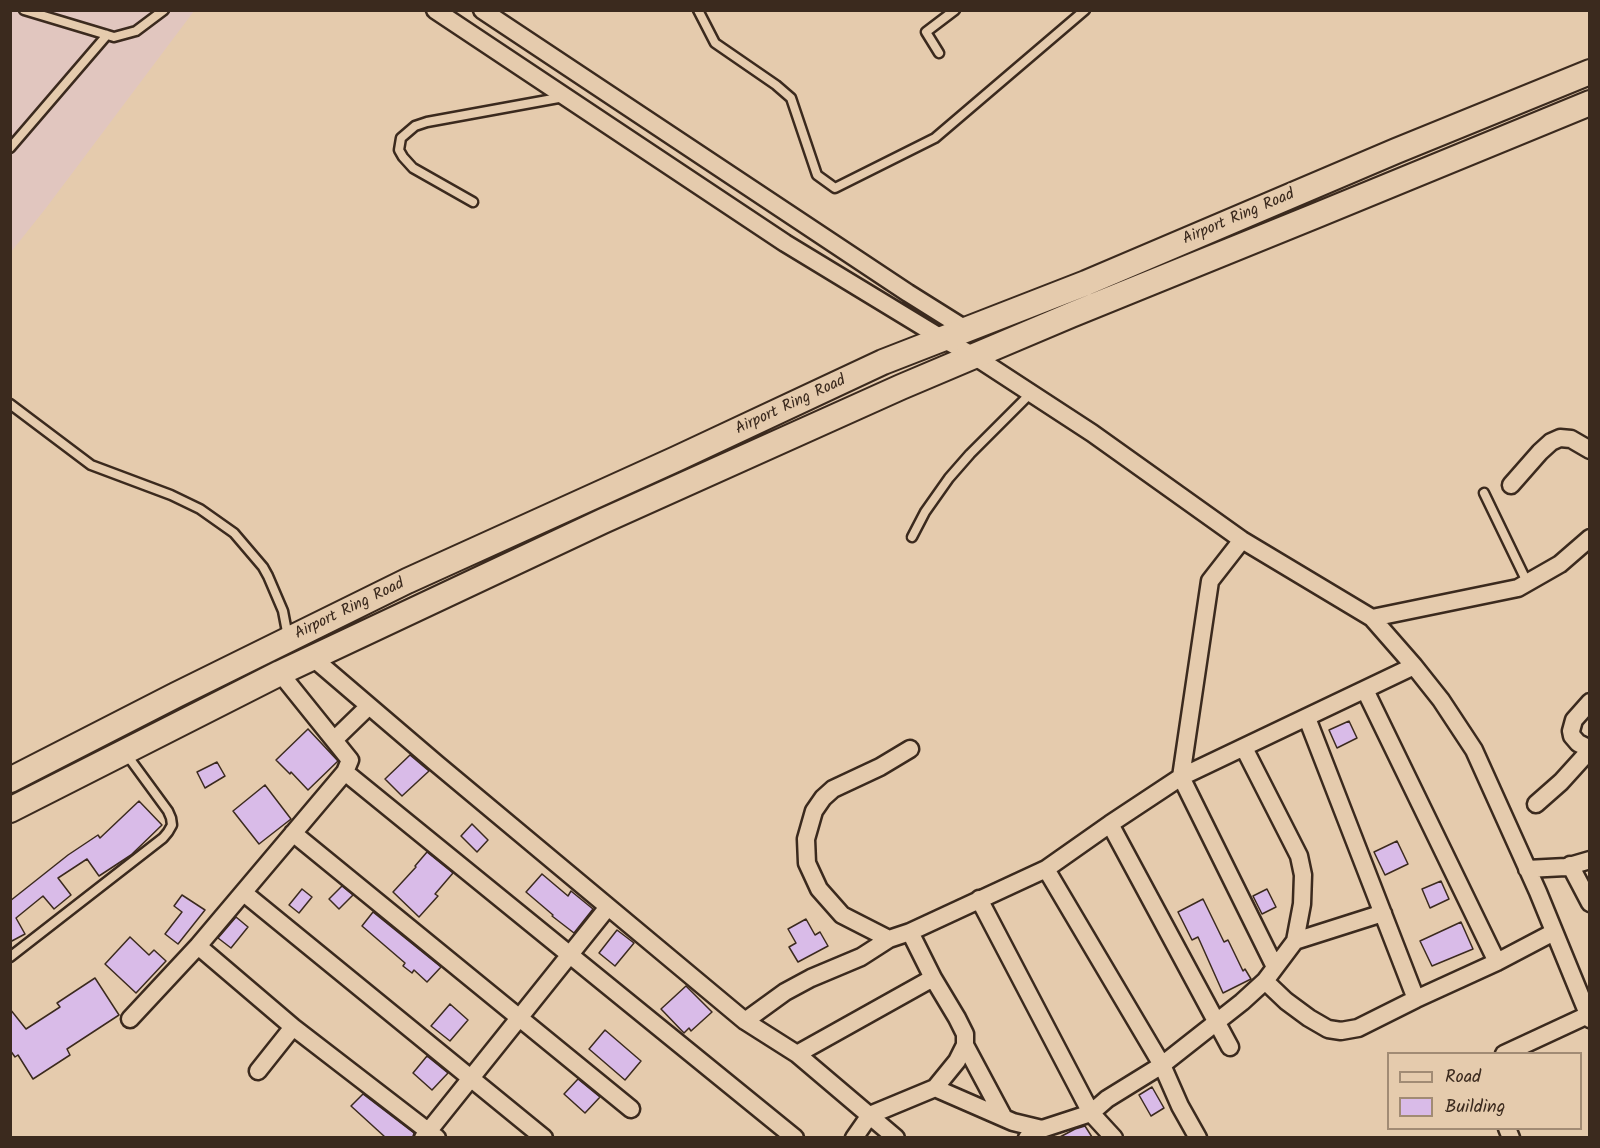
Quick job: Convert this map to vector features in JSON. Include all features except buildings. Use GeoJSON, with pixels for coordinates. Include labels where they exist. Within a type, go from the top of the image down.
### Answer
{"type":"FeatureCollection","features":[{"type":"Feature","properties":{"kind":"main road","name":"Airport Ring Road"},"geometry":{"type":"LineString","coordinates":[[10,780],[407,581],[884,362],[1086,283],[1396,151],[1590,72]]}},
{"type":"Feature","properties":{"kind":"main road","name":"Airport Ring Road"},"geometry":{"type":"LineString","coordinates":[[10,810],[280,674],[603,521],[901,387],[1590,103]]}},
{"type":"Feature","properties":{"kind":"street"},"geometry":{"type":"LineString","coordinates":[[435,10],[785,243],[974,356],[1092,433],[1242,540],[1372,618],[1441,700],[1474,750],[1589,1017],[1506,1052]]}},
{"type":"Feature","properties":{"kind":"street"},"geometry":{"type":"LineString","coordinates":[[482,10],[967,330]]}},
{"type":"Feature","properties":{"kind":"street"},"geometry":{"type":"LineString","coordinates":[[1511,484],[1540,452],[1551,442],[1560,438],[1571,439],[1590,450]]}},
{"type":"Feature","properties":{"kind":"street"},"geometry":{"type":"LineString","coordinates":[[1372,618],[1518,588],[1560,564],[1590,538]]}},
{"type":"Feature","properties":{"kind":"street"},"geometry":{"type":"LineString","coordinates":[[1242,540],[1210,581],[1182,777],[1270,974],[1286,1001],[1328,1029],[1341,1031],[1358,1028],[1497,962],[1554,932]]}},
{"type":"Feature","properties":{"kind":"street"},"geometry":{"type":"LineString","coordinates":[[314,658],[437,764],[746,1021],[797,1054],[896,1137]]}},
{"type":"Feature","properties":{"kind":"street"},"geometry":{"type":"LineString","coordinates":[[746,1021],[785,992],[811,978],[861,957],[889,939],[910,932],[1046,869],[1182,777],[1414,666]]}},
{"type":"Feature","properties":{"kind":"street"},"geometry":{"type":"LineString","coordinates":[[130,1019],[198,946],[345,772],[350,760],[280,674]]}},
{"type":"Feature","properties":{"kind":"street"},"geometry":{"type":"LineString","coordinates":[[1365,690],[1497,962]]}},
{"type":"Feature","properties":{"kind":"street"},"geometry":{"type":"LineString","coordinates":[[1536,804],[1561,782],[1590,749],[1578,743],[1571,731],[1574,720],[1590,702]]}},
{"type":"Feature","properties":{"kind":"street"},"geometry":{"type":"LineString","coordinates":[[334,740],[369,706]]}},
{"type":"Feature","properties":{"kind":"street"},"geometry":{"type":"LineString","coordinates":[[1307,718],[1416,999]]}},
{"type":"Feature","properties":{"kind":"street"},"geometry":{"type":"LineString","coordinates":[[935,1089],[1034,1133],[1091,1113],[1107,1099],[1162,1065],[1216,1023],[1270,974],[1295,941],[1302,904],[1303,875],[1299,856],[1244,748]]}},
{"type":"Feature","properties":{"kind":"street"},"geometry":{"type":"LineString","coordinates":[[889,939],[842,915],[819,889],[807,863],[806,839],[814,811],[833,789],[880,767],[910,749]]}},
{"type":"Feature","properties":{"kind":"street"},"geometry":{"type":"LineString","coordinates":[[345,772],[795,1137]]}},
{"type":"Feature","properties":{"kind":"street"},"geometry":{"type":"LineString","coordinates":[[1110,824],[1230,1047]]}},
{"type":"Feature","properties":{"kind":"street"},"geometry":{"type":"LineString","coordinates":[[293,833],[631,1109]]}},
{"type":"Feature","properties":{"kind":"street"},"geometry":{"type":"LineString","coordinates":[[1527,869],[1570,866],[1590,860]]}},
{"type":"Feature","properties":{"kind":"street"},"geometry":{"type":"LineString","coordinates":[[1570,866],[1590,903]]}},
{"type":"Feature","properties":{"kind":"street"},"geometry":{"type":"LineString","coordinates":[[1046,869],[1162,1065],[1180,1106],[1198,1137]]}},
{"type":"Feature","properties":{"kind":"street"},"geometry":{"type":"LineString","coordinates":[[244,893],[544,1137]]}},
{"type":"Feature","properties":{"kind":"street"},"geometry":{"type":"LineString","coordinates":[[979,899],[1091,1113],[1114,1137]]}},
{"type":"Feature","properties":{"kind":"street"},"geometry":{"type":"LineString","coordinates":[[198,946],[293,1027],[430,1135],[470,1078],[608,907]]}},
{"type":"Feature","properties":{"kind":"street"},"geometry":{"type":"LineString","coordinates":[[1295,941],[1383,913]]}},
{"type":"Feature","properties":{"kind":"street"},"geometry":{"type":"LineString","coordinates":[[854,1137],[870,1114],[935,1089],[957,1061],[965,1045],[965,1034],[910,932]]}},
{"type":"Feature","properties":{"kind":"street"},"geometry":{"type":"LineString","coordinates":[[797,1054],[933,978]]}},
{"type":"Feature","properties":{"kind":"street"},"geometry":{"type":"LineString","coordinates":[[258,1071],[293,1027]]}},
{"type":"Feature","properties":{"kind":"street"},"geometry":{"type":"LineString","coordinates":[[965,1045],[1004,1118]]}},
{"type":"Feature","properties":{"kind":"lane"},"geometry":{"type":"LineString","coordinates":[[24,10],[114,37],[136,31],[164,10]]}},
{"type":"Feature","properties":{"kind":"lane"},"geometry":{"type":"LineString","coordinates":[[698,10],[715,43],[791,98],[817,175],[835,188],[935,138],[1086,10]]}},
{"type":"Feature","properties":{"kind":"lane"},"geometry":{"type":"LineString","coordinates":[[939,53],[926,32],[955,10]]}},
{"type":"Feature","properties":{"kind":"lane"},"geometry":{"type":"LineString","coordinates":[[10,148],[107,35]]}},
{"type":"Feature","properties":{"kind":"lane"},"geometry":{"type":"LineString","coordinates":[[473,202],[413,168],[399,150],[401,138],[416,126],[427,122],[565,97]]}},
{"type":"Feature","properties":{"kind":"lane"},"geometry":{"type":"LineString","coordinates":[[912,537],[925,512],[949,478],[1031,393]]}},
{"type":"Feature","properties":{"kind":"lane"},"geometry":{"type":"LineString","coordinates":[[10,404],[92,465],[171,495],[200,509],[234,532],[268,576],[283,611],[289,640]]}},
{"type":"Feature","properties":{"kind":"lane"},"geometry":{"type":"LineString","coordinates":[[1484,493],[1527,582]]}},
{"type":"Feature","properties":{"kind":"lane"},"geometry":{"type":"LineString","coordinates":[[10,957],[163,838],[172,825],[168,811],[125,752]]}},
{"type":"Feature","properties":{"kind":"shaded area"},"geometry":{"type":"Polygon","coordinates":[[[11,11],[194,11],[11,252],[11,11]]]}}]}
